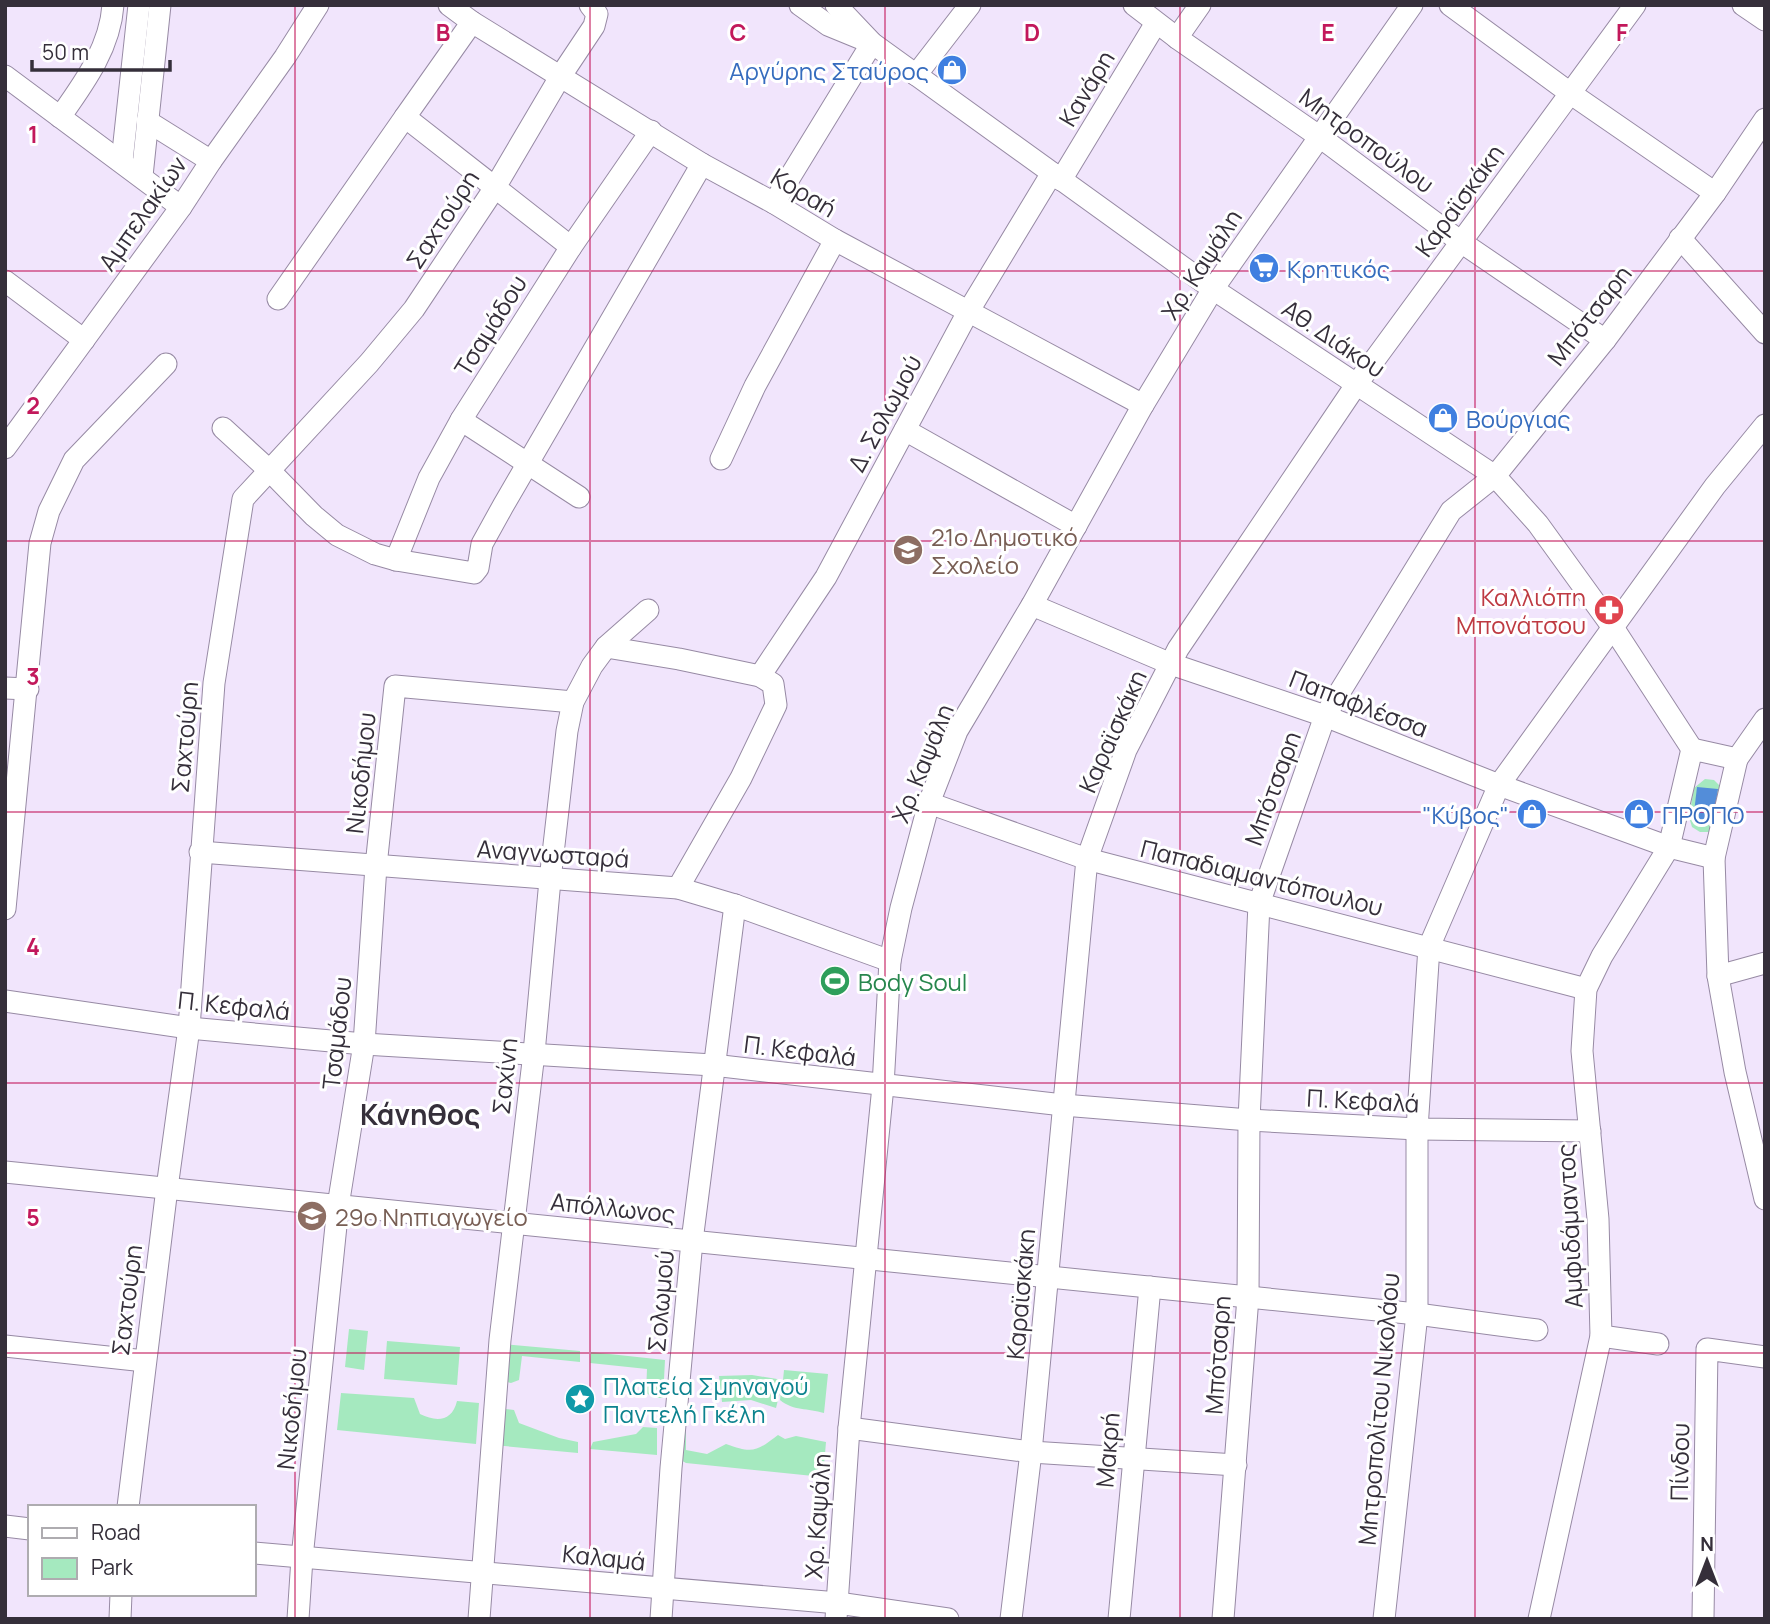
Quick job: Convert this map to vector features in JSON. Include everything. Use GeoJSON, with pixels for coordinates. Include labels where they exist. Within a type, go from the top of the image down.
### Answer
{"type":"FeatureCollection","features":[{"type":"Feature","properties":{"kind":"street"},"geometry":{"type":"LineString","coordinates":[[60,117],[99,58],[112,19],[113,5]]}},
{"type":"Feature","properties":{"kind":"street"},"geometry":{"type":"LineString","coordinates":[[122,161],[139,5]]}},
{"type":"Feature","properties":{"kind":"street"},"geometry":{"type":"LineString","coordinates":[[142,176],[160,5]]}},
{"type":"Feature","properties":{"kind":"street","name":"Αμπελακίων"},"geometry":{"type":"LineString","coordinates":[[5,448],[181,207],[318,5]]}},
{"type":"Feature","properties":{"kind":"street","name":"Κοραή"},"geometry":{"type":"LineString","coordinates":[[449,5],[472,22],[702,164],[835,240],[1143,405]]}},
{"type":"Feature","properties":{"kind":"street","name":"Αθ. Διάκου"},"geometry":{"type":"LineString","coordinates":[[800,5],[828,24],[872,43]]}},
{"type":"Feature","properties":{"kind":"street","name":"Αθ. Διάκου"},"geometry":{"type":"LineString","coordinates":[[836,5],[872,43],[1213,289],[1495,476],[1538,524],[1614,629],[1692,749]]}},
{"type":"Feature","properties":{"kind":"street"},"geometry":{"type":"LineString","coordinates":[[916,75],[970,5]]}},
{"type":"Feature","properties":{"kind":"street","name":"Μητροπούλου"},"geometry":{"type":"LineString","coordinates":[[1134,5],[1177,38],[1320,136],[1461,242],[1605,340]]}},
{"type":"Feature","properties":{"kind":"street"},"geometry":{"type":"LineString","coordinates":[[1177,38],[1200,5]]}},
{"type":"Feature","properties":{"kind":"street","name":"Χρ. Καψάλη"},"geometry":{"type":"LineString","coordinates":[[837,1611],[849,1428],[883,1086],[890,961],[929,803],[957,731],[1032,605],[1143,405],[1213,289],[1412,5]]}},
{"type":"Feature","properties":{"kind":"street"},"geometry":{"type":"LineString","coordinates":[[1450,5],[1570,93],[1715,193]]}},
{"type":"Feature","properties":{"kind":"street","name":"Καραϊσκάκη"},"geometry":{"type":"LineString","coordinates":[[1011,1619],[1031,1452],[1087,859],[1126,750],[1178,649],[1356,385],[1634,5]]}},
{"type":"Feature","properties":{"kind":"street"},"geometry":{"type":"LineString","coordinates":[[1744,5],[1765,20]]}},
{"type":"Feature","properties":{"kind":"street","name":"Σαχτούρη"},"geometry":{"type":"LineString","coordinates":[[128,1505],[189,1028],[214,683],[243,499],[369,363],[414,309],[494,189],[560,77],[594,26],[599,8]]}},
{"type":"Feature","properties":{"kind":"street"},"geometry":{"type":"LineString","coordinates":[[278,299],[472,22]]}},
{"type":"Feature","properties":{"kind":"street","name":"Κανάρη"},"geometry":{"type":"LineString","coordinates":[[1057,176],[1156,23]]}},
{"type":"Feature","properties":{"kind":"street"},"geometry":{"type":"LineString","coordinates":[[774,203],[872,43]]}},
{"type":"Feature","properties":{"kind":"street"},"geometry":{"type":"LineString","coordinates":[[5,76],[181,207]]}},
{"type":"Feature","properties":{"kind":"street"},"geometry":{"type":"LineString","coordinates":[[405,117],[571,247]]}},
{"type":"Feature","properties":{"kind":"street","name":"Μπότσαρη"},"geometry":{"type":"LineString","coordinates":[[1223,1619],[1248,1297],[1249,1120],[1259,904],[1325,716],[1451,511],[1495,476],[1605,340],[1715,193],[1765,119]]}},
{"type":"Feature","properties":{"kind":"street"},"geometry":{"type":"LineString","coordinates":[[147,121],[211,161]]}},
{"type":"Feature","properties":{"kind":"street","name":"Τσαμάδου"},"geometry":{"type":"LineString","coordinates":[[396,560],[429,478],[461,420],[571,247],[651,131]]}},
{"type":"Feature","properties":{"kind":"street"},"geometry":{"type":"LineString","coordinates":[[223,428],[337,535],[375,554],[396,560],[474,573],[478,568],[482,544],[702,164]]}},
{"type":"Feature","properties":{"kind":"street","name":"Δ. Σολωμού"},"geometry":{"type":"LineString","coordinates":[[678,888],[741,778],[776,705],[767,680],[827,578],[968,312],[1057,176]]}},
{"type":"Feature","properties":{"kind":"street"},"geometry":{"type":"LineString","coordinates":[[1680,238],[1765,333]]}},
{"type":"Feature","properties":{"kind":"street"},"geometry":{"type":"LineString","coordinates":[[722,459],[755,386],[835,240]]}},
{"type":"Feature","properties":{"kind":"street"},"geometry":{"type":"LineString","coordinates":[[5,281],[84,340]]}},
{"type":"Feature","properties":{"kind":"street"},"geometry":{"type":"LineString","coordinates":[[5,909],[40,543],[53,502],[74,460],[166,364]]}},
{"type":"Feature","properties":{"kind":"street"},"geometry":{"type":"LineString","coordinates":[[461,420],[579,497]]}},
{"type":"Feature","properties":{"kind":"street","name":"Μητροπολίτου Νικολάου"},"geometry":{"type":"LineString","coordinates":[[1384,1619],[1417,1314],[1417,1129],[1429,947],[1499,785],[1715,486],[1765,425]]}},
{"type":"Feature","properties":{"kind":"street"},"geometry":{"type":"LineString","coordinates":[[905,430],[1076,526]]}},
{"type":"Feature","properties":{"kind":"street","name":"Παπαφλέσσα"},"geometry":{"type":"LineString","coordinates":[[1032,605],[1171,664],[1325,716],[1499,785],[1669,847],[1714,858]]}},
{"type":"Feature","properties":{"kind":"street","name":"Σαχίνη"},"geometry":{"type":"LineString","coordinates":[[479,1619],[500,1338],[534,1054],[567,731],[573,702],[592,666],[606,648],[648,610]]}},
{"type":"Feature","properties":{"kind":"street"},"geometry":{"type":"LineString","coordinates":[[606,648],[679,659],[767,680]]}},
{"type":"Feature","properties":{"kind":"street","name":"Νικοδήμου"},"geometry":{"type":"LineString","coordinates":[[376,866],[395,686],[573,702]]}},
{"type":"Feature","properties":{"kind":"street"},"geometry":{"type":"LineString","coordinates":[[5,688],[28,689]]}},
{"type":"Feature","properties":{"kind":"street"},"geometry":{"type":"LineString","coordinates":[[1765,719],[1737,760],[1714,858],[1718,976],[1734,1072],[1758,1147],[1765,1199]]}},
{"type":"Feature","properties":{"kind":"street"},"geometry":{"type":"LineString","coordinates":[[1692,749],[1737,760]]}},
{"type":"Feature","properties":{"kind":"street","name":"Αμφιδάμαντος"},"geometry":{"type":"LineString","coordinates":[[1539,1619],[1601,1336],[1598,1219],[1582,1051],[1586,989],[1602,956],[1669,847],[1692,749]]}},
{"type":"Feature","properties":{"kind":"street","name":"Παπαδιαμαντόπουλου"},"geometry":{"type":"LineString","coordinates":[[929,803],[1087,859],[1586,989]]}},
{"type":"Feature","properties":{"kind":"street","name":"Αναγνωσταρά"},"geometry":{"type":"LineString","coordinates":[[200,852],[678,888],[734,905],[890,961]]}},
{"type":"Feature","properties":{"kind":"street","name":"Τσαμάδου"},"geometry":{"type":"LineString","coordinates":[[338,1206],[364,1044],[376,866]]}},
{"type":"Feature","properties":{"kind":"street","name":"Σολωμού"},"geometry":{"type":"LineString","coordinates":[[661,1619],[670,1468],[692,1241],[734,905]]}},
{"type":"Feature","properties":{"kind":"street"},"geometry":{"type":"LineString","coordinates":[[1718,976],[1765,963]]}},
{"type":"Feature","properties":{"kind":"street","name":"Π. Κεφαλά"},"geometry":{"type":"LineString","coordinates":[[5,1000],[189,1028],[364,1044],[713,1065],[1063,1105],[1249,1120],[1417,1129],[1590,1132]]}},
{"type":"Feature","properties":{"kind":"street","name":"Απόλλωνος"},"geometry":{"type":"LineString","coordinates":[[5,1172],[1248,1297]]}},
{"type":"Feature","properties":{"kind":"street","name":"Νικοδήμου"},"geometry":{"type":"LineString","coordinates":[[298,1619],[338,1206]]}},
{"type":"Feature","properties":{"kind":"street","name":"Μακρή"},"geometry":{"type":"LineString","coordinates":[[1119,1619],[1150,1287]]}},
{"type":"Feature","properties":{"kind":"street"},"geometry":{"type":"LineString","coordinates":[[1248,1297],[1417,1314],[1537,1330]]}},
{"type":"Feature","properties":{"kind":"street"},"geometry":{"type":"LineString","coordinates":[[1601,1336],[1658,1344]]}},
{"type":"Feature","properties":{"kind":"street"},"geometry":{"type":"LineString","coordinates":[[5,1346],[145,1361]]}},
{"type":"Feature","properties":{"kind":"street","name":"Πίνδου"},"geometry":{"type":"LineString","coordinates":[[1703,1619],[1707,1349],[1765,1357]]}},
{"type":"Feature","properties":{"kind":"street"},"geometry":{"type":"LineString","coordinates":[[849,1428],[1031,1452],[1236,1465]]}},
{"type":"Feature","properties":{"kind":"street"},"geometry":{"type":"LineString","coordinates":[[5,1526],[28,1529]]}},
{"type":"Feature","properties":{"kind":"street","name":"Καλαμά"},"geometry":{"type":"LineString","coordinates":[[256,1553],[663,1589],[837,1611],[948,1619]]}},
{"type":"Feature","properties":{"kind":"street"},"geometry":{"type":"LineString","coordinates":[[120,1619],[121,1596]]}},
{"type":"Feature","properties":{"kind":"green space"},"geometry":{"type":"Polygon","coordinates":[[[1705,779],[1714,780],[1721,787],[1709,832],[1700,832],[1692,827],[1689,817],[1694,788],[1705,779]]]}},
{"type":"Feature","properties":{"kind":"green space"},"geometry":{"type":"Polygon","coordinates":[[[349,1329],[368,1331],[364,1370],[345,1367],[349,1329]]]}},
{"type":"Feature","properties":{"kind":"green space"},"geometry":{"type":"Polygon","coordinates":[[[387,1341],[460,1347],[457,1385],[384,1379],[387,1341]]]}},
{"type":"Feature","properties":{"kind":"green space"},"geometry":{"type":"Polygon","coordinates":[[[502,1344],[580,1351],[580,1362],[522,1356],[519,1380],[511,1383],[504,1381],[502,1344]]]}},
{"type":"Feature","properties":{"kind":"green space"},"geometry":{"type":"Polygon","coordinates":[[[591,1352],[665,1360],[663,1398],[655,1398],[646,1393],[647,1369],[590,1363],[591,1352]]]}},
{"type":"Feature","properties":{"kind":"green space"},"geometry":{"type":"Polygon","coordinates":[[[784,1370],[828,1374],[824,1413],[785,1404],[780,1400],[782,1384],[776,1408],[751,1400],[722,1402],[719,1376],[752,1375],[783,1380],[784,1370]]]}},
{"type":"Feature","properties":{"kind":"green space"},"geometry":{"type":"Polygon","coordinates":[[[341,1393],[414,1398],[420,1414],[437,1419],[451,1413],[457,1401],[479,1403],[476,1444],[337,1430],[341,1393]]]}},
{"type":"Feature","properties":{"kind":"green space"},"geometry":{"type":"Polygon","coordinates":[[[496,1408],[514,1410],[519,1423],[578,1442],[578,1453],[493,1445],[496,1408]]]}},
{"type":"Feature","properties":{"kind":"green space"},"geometry":{"type":"Polygon","coordinates":[[[643,1427],[657,1428],[657,1455],[590,1449],[593,1442],[636,1434],[643,1427]]]}},
{"type":"Feature","properties":{"kind":"green space"},"geometry":{"type":"Polygon","coordinates":[[[676,1427],[686,1427],[686,1450],[707,1454],[726,1444],[754,1449],[778,1435],[785,1439],[796,1436],[826,1442],[823,1477],[686,1463],[675,1457],[676,1427]]]}},
{"type":"Feature","properties":{"kind":"water"},"geometry":{"type":"Polygon","coordinates":[[[1697,787],[1718,789],[1713,823],[1693,821],[1697,787]]]}},
{"type":"Feature","properties":{"kind":"place","name":"Αργύρης Σταύρος"},"geometry":{"type":"Point","coordinates":[952,70]}},
{"type":"Feature","properties":{"kind":"place","name":"Κρητικός"},"geometry":{"type":"Point","coordinates":[1264,268]}},
{"type":"Feature","properties":{"kind":"place","name":"Βούργιας"},"geometry":{"type":"Point","coordinates":[1443,418]}},
{"type":"Feature","properties":{"kind":"place","name":"21ο Δημοτικό Σχολείο"},"geometry":{"type":"Point","coordinates":[908,550]}},
{"type":"Feature","properties":{"kind":"place","name":"Καλλιόπη Μπονάτσου"},"geometry":{"type":"Point","coordinates":[1609,610]}},
{"type":"Feature","properties":{"kind":"place","name":"\"Κύβος\""},"geometry":{"type":"Point","coordinates":[1532,814]}},
{"type":"Feature","properties":{"kind":"place","name":"ΠΡΟΠΟ"},"geometry":{"type":"Point","coordinates":[1639,814]}},
{"type":"Feature","properties":{"kind":"place","name":"Body Soul"},"geometry":{"type":"Point","coordinates":[835,981]}},
{"type":"Feature","properties":{"kind":"place","name":"29ο Νηπιαγωγείο"},"geometry":{"type":"Point","coordinates":[312,1216]}},
{"type":"Feature","properties":{"kind":"place","name":"Πλατεία Σμηναγού Παντελή Γκέλη"},"geometry":{"type":"Point","coordinates":[580,1399]}},
{"type":"Feature","properties":{"kind":"district","name":"Κάνηθος"},"geometry":{"type":"Point","coordinates":[420,1114]}}]}
